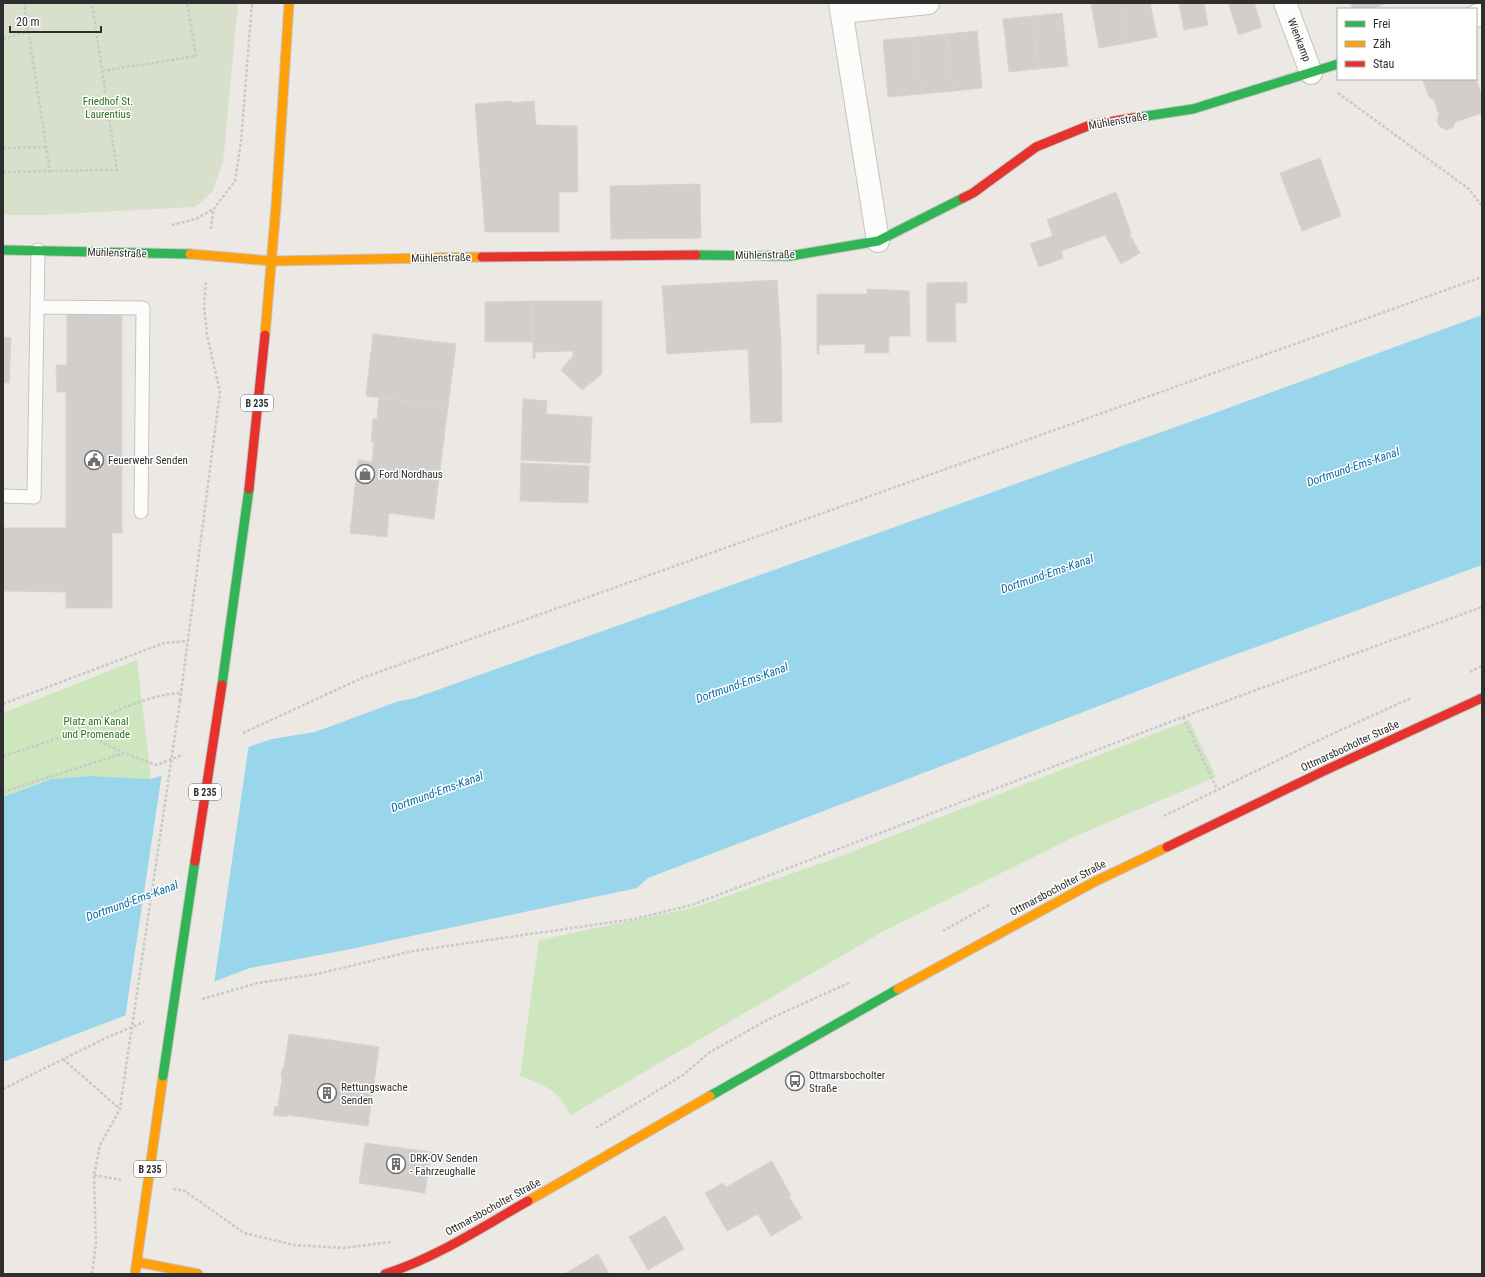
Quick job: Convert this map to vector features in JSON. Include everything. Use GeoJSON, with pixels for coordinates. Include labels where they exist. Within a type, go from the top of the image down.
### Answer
{"type":"FeatureCollection","features":[{"type":"Feature","properties":{"kind":"main road","name":"B 235"},"geometry":{"type":"LineString","coordinates":[[135,1274],[242,545],[272,261],[289,3]]}},
{"type":"Feature","properties":{"kind":"main road","name":"Wienkamp"},"geometry":{"type":"LineString","coordinates":[[1311,73],[1337,64]]}},
{"type":"Feature","properties":{"kind":"main road","name":"Mühlenstraße"},"geometry":{"type":"LineString","coordinates":[[3,250],[209,256],[272,261],[627,255],[790,256],[878,240],[973,193],[1036,147],[1090,125],[1193,108],[1311,73]]}},
{"type":"Feature","properties":{"kind":"main road","name":"Ottmarsbocholter Straße"},"geometry":{"type":"LineString","coordinates":[[385,1274],[409,1270],[909,982],[1081,889],[1328,769],[1482,698]]}},
{"type":"Feature","properties":{"kind":"main road"},"geometry":{"type":"LineString","coordinates":[[137,1262],[198,1274]]}},
{"type":"Feature","properties":{"kind":"street"},"geometry":{"type":"LineString","coordinates":[[878,240],[841,8],[928,3]]}},
{"type":"Feature","properties":{"kind":"street","name":"Wienkamp"},"geometry":{"type":"LineString","coordinates":[[1284,3],[1311,73]]}},
{"type":"Feature","properties":{"kind":"lane"},"geometry":{"type":"LineString","coordinates":[[3,496],[34,497],[38,250]]}},
{"type":"Feature","properties":{"kind":"lane"},"geometry":{"type":"LineString","coordinates":[[38,307],[143,308],[141,512]]}},
{"type":"Feature","properties":{"kind":"path"},"geometry":{"type":"LineString","coordinates":[[24,3],[50,171]]}},
{"type":"Feature","properties":{"kind":"path"},"geometry":{"type":"LineString","coordinates":[[3,172],[117,170],[92,3]]}},
{"type":"Feature","properties":{"kind":"path"},"geometry":{"type":"LineString","coordinates":[[102,71],[196,56],[187,3]]}},
{"type":"Feature","properties":{"kind":"path"},"geometry":{"type":"LineString","coordinates":[[168,225],[196,219],[213,210],[235,180],[241,142],[252,3]]}},
{"type":"Feature","properties":{"kind":"path"},"geometry":{"type":"LineString","coordinates":[[3,39],[28,31]]}},
{"type":"Feature","properties":{"kind":"path"},"geometry":{"type":"LineString","coordinates":[[1311,73],[1469,189],[1482,206]]}},
{"type":"Feature","properties":{"kind":"path"},"geometry":{"type":"LineString","coordinates":[[3,148],[46,147]]}},
{"type":"Feature","properties":{"kind":"path"},"geometry":{"type":"LineString","coordinates":[[92,1274],[96,1243],[94,1175],[100,1145],[120,1109],[182,693],[220,392],[207,335],[204,306],[213,210]]}},
{"type":"Feature","properties":{"kind":"path"},"geometry":{"type":"LineString","coordinates":[[252,729],[362,678],[1482,277]]}},
{"type":"Feature","properties":{"kind":"path"},"geometry":{"type":"LineString","coordinates":[[258,983],[317,974],[413,951],[634,919],[692,905],[1183,717],[1482,607]]}},
{"type":"Feature","properties":{"kind":"path"},"geometry":{"type":"LineString","coordinates":[[3,704],[164,643],[188,641]]}},
{"type":"Feature","properties":{"kind":"path"},"geometry":{"type":"LineString","coordinates":[[1468,673],[1482,666]]}},
{"type":"Feature","properties":{"kind":"path"},"geometry":{"type":"LineString","coordinates":[[3,756],[77,730],[95,719],[167,693],[182,693]]}},
{"type":"Feature","properties":{"kind":"path"},"geometry":{"type":"LineString","coordinates":[[1160,818],[1217,789],[1418,695]]}},
{"type":"Feature","properties":{"kind":"path"},"geometry":{"type":"LineString","coordinates":[[1183,717],[1217,789]]}},
{"type":"Feature","properties":{"kind":"path"},"geometry":{"type":"LineString","coordinates":[[77,730],[124,753],[156,765]]}},
{"type":"Feature","properties":{"kind":"path"},"geometry":{"type":"LineString","coordinates":[[3,792],[124,753]]}},
{"type":"Feature","properties":{"kind":"path"},"geometry":{"type":"LineString","coordinates":[[942,931],[995,902]]}},
{"type":"Feature","properties":{"kind":"path"},"geometry":{"type":"LineString","coordinates":[[592,1131],[683,1075],[710,1052],[768,1019],[856,979]]}},
{"type":"Feature","properties":{"kind":"path"},"geometry":{"type":"LineString","coordinates":[[3,1089],[63,1059],[120,1109]]}},
{"type":"Feature","properties":{"kind":"path"},"geometry":{"type":"LineString","coordinates":[[147,1184],[185,1191],[244,1233],[294,1245],[343,1248],[396,1241]]}},
{"type":"Feature","properties":{"kind":"green space","name":"Friedhof St. Laurentius"},"geometry":{"type":"Polygon","coordinates":[[[3,3],[238,3],[223,162],[212,192],[195,207],[42,215],[3,215],[3,3]]]}},
{"type":"Feature","properties":{"kind":"green space","name":"Platz am Kanal und Promenade"},"geometry":{"type":"Polygon","coordinates":[[[137,660],[151,779],[89,776],[52,779],[3,797],[3,713],[137,660]]]}},
{"type":"Feature","properties":{"kind":"green space"},"geometry":{"type":"Polygon","coordinates":[[[1189,720],[1216,777],[1078,835],[884,931],[571,1115],[556,1094],[537,1082],[520,1076],[539,940],[692,908],[828,861],[1189,720]]]}},
{"type":"Feature","properties":{"kind":"water","name":"Dortmund-Ems-Kanal"},"geometry":{"type":"Polygon","coordinates":[[[1482,315],[1482,565],[1209,664],[648,878],[637,888],[346,950],[250,968],[3,1062],[3,797],[52,779],[89,776],[151,779],[272,739],[315,732],[396,702],[415,698],[1212,414],[1482,315]]]}},
{"type":"Feature","properties":{"kind":"pier"},"geometry":{"type":"Polygon","coordinates":[[[249,744],[214,984],[125,1018],[162,773],[249,744]]]}},
{"type":"Feature","properties":{"kind":"building"},"geometry":{"type":"Polygon","coordinates":[[[1091,3],[1120,3],[1128,43],[1099,48],[1091,3]]]}},
{"type":"Feature","properties":{"kind":"building"},"geometry":{"type":"Polygon","coordinates":[[[1120,3],[1150,3],[1157,37],[1128,43],[1120,3]]]}},
{"type":"Feature","properties":{"kind":"building"},"geometry":{"type":"Polygon","coordinates":[[[1179,3],[1204,3],[1208,25],[1184,30],[1179,3]]]}},
{"type":"Feature","properties":{"kind":"building"},"geometry":{"type":"Polygon","coordinates":[[[1228,3],[1254,3],[1262,27],[1239,35],[1228,3]]]}},
{"type":"Feature","properties":{"kind":"building"},"geometry":{"type":"Polygon","coordinates":[[[1350,3],[1388,3],[1374,8],[1352,8],[1350,3]]]}},
{"type":"Feature","properties":{"kind":"building"},"geometry":{"type":"Polygon","coordinates":[[[1062,13],[1068,66],[1038,69],[1033,16],[1062,13]]]}},
{"type":"Feature","properties":{"kind":"building"},"geometry":{"type":"Polygon","coordinates":[[[1033,16],[1038,69],[1009,72],[1003,19],[1033,16]]]}},
{"type":"Feature","properties":{"kind":"building"},"geometry":{"type":"Polygon","coordinates":[[[977,31],[982,88],[953,91],[947,34],[977,31]]]}},
{"type":"Feature","properties":{"kind":"building"},"geometry":{"type":"Polygon","coordinates":[[[947,34],[953,91],[921,94],[916,37],[947,34]]]}},
{"type":"Feature","properties":{"kind":"building"},"geometry":{"type":"Polygon","coordinates":[[[916,37],[921,94],[888,97],[883,40],[916,37]]]}},
{"type":"Feature","properties":{"kind":"building"},"geometry":{"type":"Polygon","coordinates":[[[1476,80],[1482,96],[1482,113],[1455,122],[1453,127],[1446,130],[1439,126],[1437,120],[1439,115],[1434,100],[1429,97],[1423,81],[1476,80]]]}},
{"type":"Feature","properties":{"kind":"building"},"geometry":{"type":"Polygon","coordinates":[[[511,101],[512,103],[534,101],[536,125],[577,126],[578,192],[559,192],[559,232],[485,232],[475,104],[511,101]]]}},
{"type":"Feature","properties":{"kind":"building"},"geometry":{"type":"Polygon","coordinates":[[[1320,158],[1341,216],[1302,231],[1280,173],[1320,158]]]}},
{"type":"Feature","properties":{"kind":"building"},"geometry":{"type":"Polygon","coordinates":[[[700,184],[701,238],[611,239],[610,186],[700,184]]]}},
{"type":"Feature","properties":{"kind":"building"},"geometry":{"type":"Polygon","coordinates":[[[1116,192],[1131,233],[1129,233],[1140,253],[1121,264],[1105,235],[1061,251],[1063,258],[1039,267],[1030,244],[1053,236],[1047,220],[1116,192]]]}},
{"type":"Feature","properties":{"kind":"building"},"geometry":{"type":"Polygon","coordinates":[[[777,280],[781,344],[782,422],[751,423],[748,349],[667,354],[662,286],[777,280]]]}},
{"type":"Feature","properties":{"kind":"building"},"geometry":{"type":"Polygon","coordinates":[[[967,282],[967,303],[955,303],[956,342],[927,342],[927,283],[967,282]]]}},
{"type":"Feature","properties":{"kind":"building"},"geometry":{"type":"Polygon","coordinates":[[[867,289],[909,291],[910,336],[889,336],[889,353],[865,353],[865,344],[819,345],[819,354],[817,354],[817,294],[867,294],[867,289]]]}},
{"type":"Feature","properties":{"kind":"building"},"geometry":{"type":"Polygon","coordinates":[[[533,301],[602,301],[602,374],[582,390],[561,370],[573,356],[573,351],[535,352],[535,358],[533,358],[533,301]]]}},
{"type":"Feature","properties":{"kind":"building"},"geometry":{"type":"Polygon","coordinates":[[[533,301],[533,342],[485,342],[485,302],[533,301]]]}},
{"type":"Feature","properties":{"kind":"building","name":"Feuerwehr Senden"},"geometry":{"type":"Polygon","coordinates":[[[67,314],[122,315],[122,533],[112,533],[112,608],[66,608],[66,592],[3,591],[3,528],[66,528],[66,392],[57,392],[56,365],[67,365],[67,314]]]}},
{"type":"Feature","properties":{"kind":"building"},"geometry":{"type":"Polygon","coordinates":[[[373,334],[456,344],[448,406],[366,396],[373,334]]]}},
{"type":"Feature","properties":{"kind":"building"},"geometry":{"type":"Polygon","coordinates":[[[3,337],[11,338],[9,383],[3,383],[3,337]]]}},
{"type":"Feature","properties":{"kind":"building"},"geometry":{"type":"Polygon","coordinates":[[[379,398],[448,406],[434,519],[389,513],[387,537],[350,533],[358,460],[372,462],[374,442],[371,442],[373,419],[377,419],[379,398]]]}},
{"type":"Feature","properties":{"kind":"building"},"geometry":{"type":"Polygon","coordinates":[[[523,399],[547,401],[546,414],[592,417],[590,463],[521,460],[523,399]]]}},
{"type":"Feature","properties":{"kind":"building"},"geometry":{"type":"Polygon","coordinates":[[[521,463],[589,466],[588,503],[520,501],[521,463]]]}},
{"type":"Feature","properties":{"kind":"building","name":"Rettungswache Senden"},"geometry":{"type":"Polygon","coordinates":[[[289,1034],[379,1047],[368,1126],[288,1115],[287,1117],[273,1115],[275,1106],[278,1107],[282,1079],[281,1073],[284,1067],[289,1034]]]}},
{"type":"Feature","properties":{"kind":"building","name":"DRK-OV Senden - Fahrzeughalle"},"geometry":{"type":"Polygon","coordinates":[[[365,1143],[431,1152],[425,1193],[359,1183],[365,1143]]]}},
{"type":"Feature","properties":{"kind":"building"},"geometry":{"type":"Polygon","coordinates":[[[772,1161],[791,1196],[789,1197],[802,1218],[771,1236],[758,1214],[727,1231],[705,1193],[723,1183],[726,1187],[772,1161]]]}},
{"type":"Feature","properties":{"kind":"building"},"geometry":{"type":"Polygon","coordinates":[[[665,1216],[684,1249],[648,1270],[629,1237],[665,1216]]]}},
{"type":"Feature","properties":{"kind":"building"},"geometry":{"type":"Polygon","coordinates":[[[598,1254],[609,1274],[564,1274],[598,1254]]]}},
{"type":"Feature","properties":{"kind":"traffic: fast"},"geometry":{"type":"LineString","coordinates":[[1133,118],[1193,109],[1337,64]]}},
{"type":"Feature","properties":{"kind":"traffic: fast"},"geometry":{"type":"LineString","coordinates":[[696,255],[790,256],[878,241],[963,198]]}},
{"type":"Feature","properties":{"kind":"traffic: fast"},"geometry":{"type":"LineString","coordinates":[[3,250],[190,254]]}},
{"type":"Feature","properties":{"kind":"traffic: fast"},"geometry":{"type":"LineString","coordinates":[[222,685],[249,489]]}},
{"type":"Feature","properties":{"kind":"traffic: fast"},"geometry":{"type":"LineString","coordinates":[[163,1076],[195,861]]}},
{"type":"Feature","properties":{"kind":"traffic: fast"},"geometry":{"type":"LineString","coordinates":[[710,1096],[898,989]]}},
{"type":"Feature","properties":{"kind":"traffic: slow"},"geometry":{"type":"LineString","coordinates":[[265,335],[276,207],[289,3]]}},
{"type":"Feature","properties":{"kind":"traffic: slow"},"geometry":{"type":"LineString","coordinates":[[190,254],[272,261],[482,257]]}},
{"type":"Feature","properties":{"kind":"traffic: slow"},"geometry":{"type":"LineString","coordinates":[[898,989],[1094,882],[1167,847]]}},
{"type":"Feature","properties":{"kind":"traffic: slow"},"geometry":{"type":"LineString","coordinates":[[135,1274],[163,1076]]}},
{"type":"Feature","properties":{"kind":"traffic: slow"},"geometry":{"type":"LineString","coordinates":[[528,1201],[710,1096]]}},
{"type":"Feature","properties":{"kind":"traffic: slow"},"geometry":{"type":"LineString","coordinates":[[137,1262],[198,1274]]}},
{"type":"Feature","properties":{"kind":"traffic: jam"},"geometry":{"type":"LineString","coordinates":[[963,198],[973,193],[1036,147],[1090,125],[1133,118]]}},
{"type":"Feature","properties":{"kind":"traffic: jam"},"geometry":{"type":"LineString","coordinates":[[482,257],[696,255]]}},
{"type":"Feature","properties":{"kind":"traffic: jam"},"geometry":{"type":"LineString","coordinates":[[249,489],[265,335]]}},
{"type":"Feature","properties":{"kind":"traffic: jam"},"geometry":{"type":"LineString","coordinates":[[195,861],[222,685]]}},
{"type":"Feature","properties":{"kind":"traffic: jam"},"geometry":{"type":"LineString","coordinates":[[1167,847],[1328,769],[1482,698]]}},
{"type":"Feature","properties":{"kind":"traffic: jam"},"geometry":{"type":"LineString","coordinates":[[385,1274],[441,1251],[528,1201]]}},
{"type":"Feature","properties":{"kind":"place","name":"Feuerwehr Senden"},"geometry":{"type":"Point","coordinates":[94,460]}},
{"type":"Feature","properties":{"kind":"place","name":"Ford Nordhaus"},"geometry":{"type":"Point","coordinates":[365,474]}},
{"type":"Feature","properties":{"kind":"place","name":"Ottmarsbocholter Straße"},"geometry":{"type":"Point","coordinates":[795,1081]}},
{"type":"Feature","properties":{"kind":"place","name":"Rettungswache Senden"},"geometry":{"type":"Point","coordinates":[327,1093]}},
{"type":"Feature","properties":{"kind":"place","name":"DRK-OV Senden - Fahrzeughalle"},"geometry":{"type":"Point","coordinates":[396,1164]}}]}
